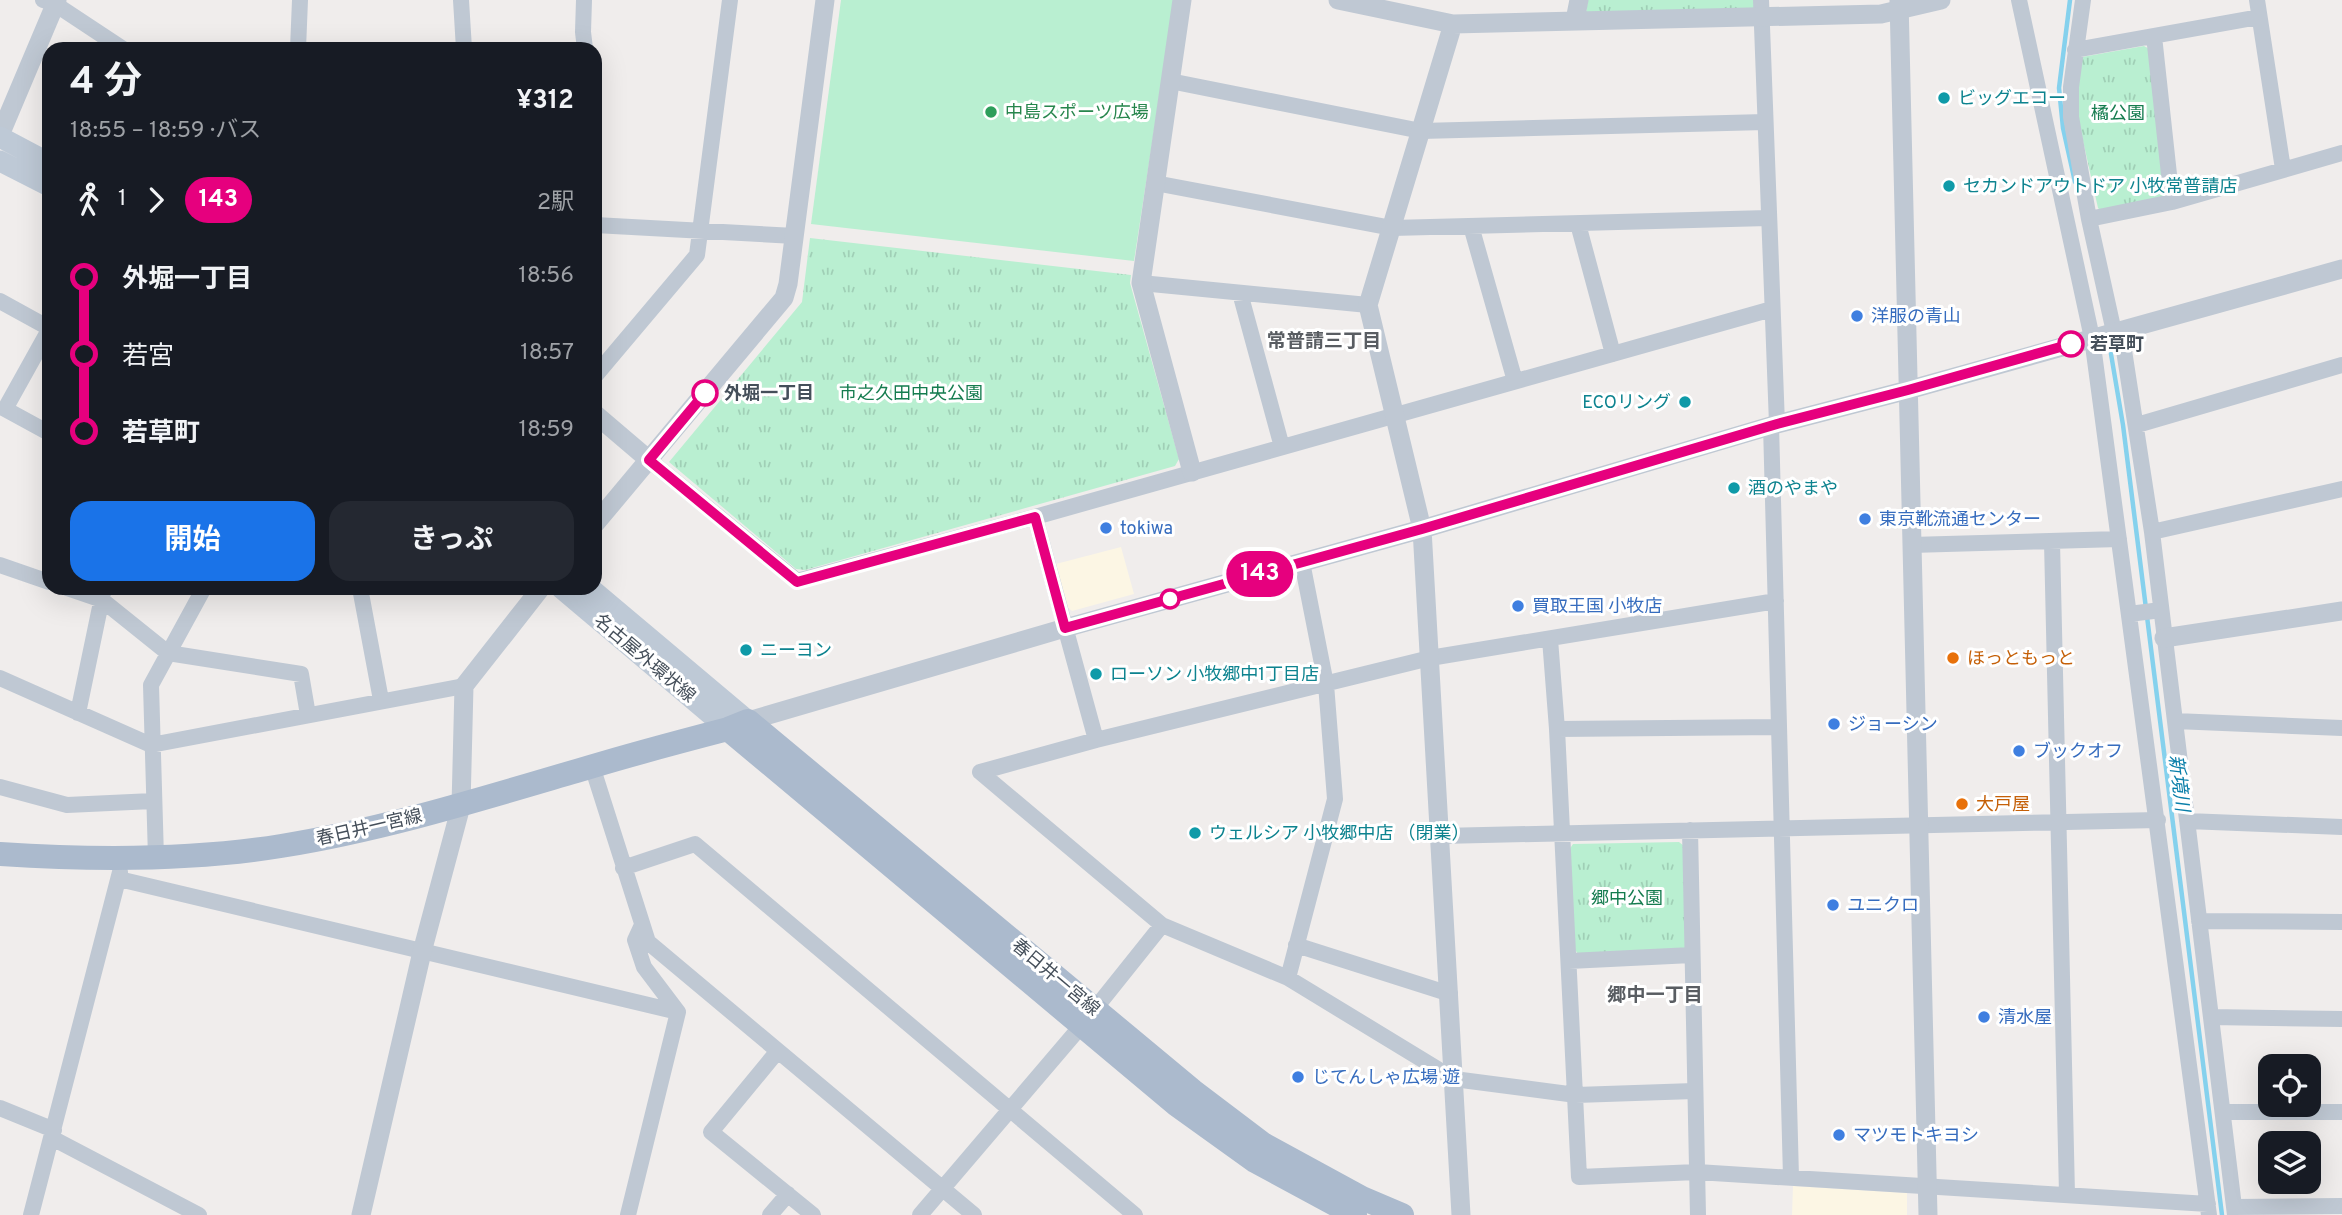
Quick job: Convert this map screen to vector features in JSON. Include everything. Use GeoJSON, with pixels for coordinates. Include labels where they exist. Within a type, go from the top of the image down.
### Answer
{"type":"FeatureCollection","features":[{"type":"Feature","properties":{"kind":"main road"},"geometry":{"type":"LineString","coordinates":[[0,136],[42,159]]}},
{"type":"Feature","properties":{"kind":"main road"},"geometry":{"type":"LineString","coordinates":[[0,161],[42,182]]}},
{"type":"Feature","properties":{"kind":"main road","name":"名古屋外環状線"},"geometry":{"type":"LineString","coordinates":[[570,595],[738,725]]}},
{"type":"Feature","properties":{"kind":"main road","name":"名古屋外環状線"},"geometry":{"type":"LineString","coordinates":[[598,595],[738,725]]}},
{"type":"Feature","properties":{"kind":"main road","name":"春日井一宮線"},"geometry":{"type":"LineString","coordinates":[[0,854],[58,858],[121,869],[156,858],[278,847],[365,831],[461,806],[738,725],[1088,1016],[1264,1144],[1362,1198],[1402,1215]]}},
{"type":"Feature","properties":{"kind":"main road","name":"春日井一宮線"},"geometry":{"type":"LineString","coordinates":[[1088,1016],[1177,1105],[1255,1161],[1355,1215]]}},
{"type":"Feature","properties":{"kind":"street"},"geometry":{"type":"LineString","coordinates":[[298,42],[300,0]]}},
{"type":"Feature","properties":{"kind":"street"},"geometry":{"type":"LineString","coordinates":[[461,0],[464,42]]}},
{"type":"Feature","properties":{"kind":"street"},"geometry":{"type":"LineString","coordinates":[[584,0],[585,42]]}},
{"type":"Feature","properties":{"kind":"street"},"geometry":{"type":"LineString","coordinates":[[602,368],[697,256],[730,0]]}},
{"type":"Feature","properties":{"kind":"street"},"geometry":{"type":"LineString","coordinates":[[602,516],[784,298],[795,236],[825,0]]}},
{"type":"Feature","properties":{"kind":"street"},"geometry":{"type":"LineString","coordinates":[[1182,0],[1141,283],[1192,472]]}},
{"type":"Feature","properties":{"kind":"street"},"geometry":{"type":"LineString","coordinates":[[1338,0],[1453,24],[1575,20],[1761,8],[1881,14],[1899,5],[1941,0]]}},
{"type":"Feature","properties":{"kind":"street"},"geometry":{"type":"LineString","coordinates":[[1575,20],[1578,0]]}},
{"type":"Feature","properties":{"kind":"street"},"geometry":{"type":"LineString","coordinates":[[1550,639],[1557,729],[1579,1177],[1697,1172],[2067,1194],[2209,1209],[2092,338],[2019,0]]}},
{"type":"Feature","properties":{"kind":"street"},"geometry":{"type":"LineString","coordinates":[[2083,0],[2071,87],[2071,117],[2089,219],[2137,425],[2152,532],[2156,611],[2164,638],[2175,721],[2235,1211],[2342,1206]]}},
{"type":"Feature","properties":{"kind":"street"},"geometry":{"type":"LineString","coordinates":[[2257,0],[2283,169]]}},
{"type":"Feature","properties":{"kind":"street"},"geometry":{"type":"LineString","coordinates":[[0,136],[4,113],[52,1],[113,42]]}},
{"type":"Feature","properties":{"kind":"street"},"geometry":{"type":"LineString","coordinates":[[1899,5],[1928,1215]]}},
{"type":"Feature","properties":{"kind":"street"},"geometry":{"type":"LineString","coordinates":[[1761,8],[1772,309],[1776,601],[1791,1177]]}},
{"type":"Feature","properties":{"kind":"street"},"geometry":{"type":"LineString","coordinates":[[2075,50],[2259,17]]}},
{"type":"Feature","properties":{"kind":"street"},"geometry":{"type":"LineString","coordinates":[[1453,24],[1368,305],[1422,529],[1461,1215]]}},
{"type":"Feature","properties":{"kind":"street"},"geometry":{"type":"LineString","coordinates":[[2154,36],[2172,202]]}},
{"type":"Feature","properties":{"kind":"street"},"geometry":{"type":"LineString","coordinates":[[1170,81],[1422,131],[1765,122]]}},
{"type":"Feature","properties":{"kind":"street"},"geometry":{"type":"LineString","coordinates":[[2089,219],[2172,202],[2342,153]]}},
{"type":"Feature","properties":{"kind":"street"},"geometry":{"type":"LineString","coordinates":[[1155,183],[1392,228],[1768,218]]}},
{"type":"Feature","properties":{"kind":"street"},"geometry":{"type":"LineString","coordinates":[[1578,224],[1613,354]]}},
{"type":"Feature","properties":{"kind":"street"},"geometry":{"type":"LineString","coordinates":[[602,226],[795,236]]}},
{"type":"Feature","properties":{"kind":"street"},"geometry":{"type":"LineString","coordinates":[[1471,226],[1515,381]]}},
{"type":"Feature","properties":{"kind":"street"},"geometry":{"type":"LineString","coordinates":[[738,725],[1065,628],[1422,529],[1774,425],[2342,269]]}},
{"type":"Feature","properties":{"kind":"street"},"geometry":{"type":"LineString","coordinates":[[1141,283],[1368,305]]}},
{"type":"Feature","properties":{"kind":"street"},"geometry":{"type":"LineString","coordinates":[[1240,293],[1282,447]]}},
{"type":"Feature","properties":{"kind":"street"},"geometry":{"type":"LineString","coordinates":[[0,301],[42,325]]}},
{"type":"Feature","properties":{"kind":"street"},"geometry":{"type":"LineString","coordinates":[[602,420],[797,582],[1772,309]]}},
{"type":"Feature","properties":{"kind":"street"},"geometry":{"type":"LineString","coordinates":[[42,342],[5,409],[42,429]]}},
{"type":"Feature","properties":{"kind":"street"},"geometry":{"type":"LineString","coordinates":[[2137,425],[2342,365]]}},
{"type":"Feature","properties":{"kind":"street"},"geometry":{"type":"LineString","coordinates":[[2152,532],[2342,489]]}},
{"type":"Feature","properties":{"kind":"street"},"geometry":{"type":"LineString","coordinates":[[1035,517],[1096,740]]}},
{"type":"Feature","properties":{"kind":"street"},"geometry":{"type":"LineString","coordinates":[[1911,545],[2119,539]]}},
{"type":"Feature","properties":{"kind":"street"},"geometry":{"type":"LineString","coordinates":[[2052,541],[2067,1194]]}},
{"type":"Feature","properties":{"kind":"street"},"geometry":{"type":"LineString","coordinates":[[1288,978],[1335,799],[1326,684],[1302,562]]}},
{"type":"Feature","properties":{"kind":"street"},"geometry":{"type":"LineString","coordinates":[[0,565],[42,580]]}},
{"type":"Feature","properties":{"kind":"street"},"geometry":{"type":"LineString","coordinates":[[78,713],[103,595]]}},
{"type":"Feature","properties":{"kind":"street"},"geometry":{"type":"LineString","coordinates":[[104,595],[168,653],[301,674],[308,715]]}},
{"type":"Feature","properties":{"kind":"street"},"geometry":{"type":"LineString","coordinates":[[156,858],[150,685],[200,595]]}},
{"type":"Feature","properties":{"kind":"street"},"geometry":{"type":"LineString","coordinates":[[361,595],[381,700]]}},
{"type":"Feature","properties":{"kind":"street"},"geometry":{"type":"LineString","coordinates":[[361,1215],[422,952],[461,806],[464,686],[536,595]]}},
{"type":"Feature","properties":{"kind":"street"},"geometry":{"type":"LineString","coordinates":[[1694,1091],[1576,1095],[1454,1079],[1288,978],[1162,925],[980,772],[1096,740],[1430,658],[1776,601]]}},
{"type":"Feature","properties":{"kind":"street"},"geometry":{"type":"LineString","coordinates":[[2129,614],[2156,611]]}},
{"type":"Feature","properties":{"kind":"street"},"geometry":{"type":"LineString","coordinates":[[2164,638],[2342,611]]}},
{"type":"Feature","properties":{"kind":"street"},"geometry":{"type":"LineString","coordinates":[[0,678],[151,745],[464,686]]}},
{"type":"Feature","properties":{"kind":"street"},"geometry":{"type":"LineString","coordinates":[[2175,721],[2342,727]]}},
{"type":"Feature","properties":{"kind":"street"},"geometry":{"type":"LineString","coordinates":[[1557,729],[1779,727]]}},
{"type":"Feature","properties":{"kind":"street"},"geometry":{"type":"LineString","coordinates":[[592,766],[641,928],[648,942],[974,1215]]}},
{"type":"Feature","properties":{"kind":"street"},"geometry":{"type":"LineString","coordinates":[[0,787],[67,805],[153,801]]}},
{"type":"Feature","properties":{"kind":"street"},"geometry":{"type":"LineString","coordinates":[[1441,836],[2158,820]]}},
{"type":"Feature","properties":{"kind":"street"},"geometry":{"type":"LineString","coordinates":[[2187,821],[2342,827]]}},
{"type":"Feature","properties":{"kind":"street"},"geometry":{"type":"LineString","coordinates":[[1690,830],[1698,1215]]}},
{"type":"Feature","properties":{"kind":"street"},"geometry":{"type":"LineString","coordinates":[[623,869],[695,844],[1135,1215]]}},
{"type":"Feature","properties":{"kind":"street"},"geometry":{"type":"LineString","coordinates":[[31,1215],[121,869],[422,952],[678,1012]]}},
{"type":"Feature","properties":{"kind":"street"},"geometry":{"type":"LineString","coordinates":[[2199,921],[2342,922]]}},
{"type":"Feature","properties":{"kind":"street"},"geometry":{"type":"LineString","coordinates":[[920,1215],[1162,925]]}},
{"type":"Feature","properties":{"kind":"street"},"geometry":{"type":"LineString","coordinates":[[641,928],[635,940],[644,967],[678,1012]]}},
{"type":"Feature","properties":{"kind":"street"},"geometry":{"type":"LineString","coordinates":[[1296,945],[1450,994]]}},
{"type":"Feature","properties":{"kind":"street"},"geometry":{"type":"LineString","coordinates":[[1569,961],[1692,956]]}},
{"type":"Feature","properties":{"kind":"street"},"geometry":{"type":"LineString","coordinates":[[628,1215],[678,1012]]}},
{"type":"Feature","properties":{"kind":"street"},"geometry":{"type":"LineString","coordinates":[[2211,1017],[2342,1020]]}},
{"type":"Feature","properties":{"kind":"street"},"geometry":{"type":"LineString","coordinates":[[777,1052],[712,1132],[813,1215]]}},
{"type":"Feature","properties":{"kind":"street"},"geometry":{"type":"LineString","coordinates":[[0,1108],[53,1134],[199,1215]]}},
{"type":"Feature","properties":{"kind":"street"},"geometry":{"type":"LineString","coordinates":[[2223,1112],[2342,1112]]}},
{"type":"Feature","properties":{"kind":"street"},"geometry":{"type":"LineString","coordinates":[[770,1215],[788,1194]]}},
{"type":"Feature","properties":{"kind":"shaded area"},"geometry":{"type":"Polygon","coordinates":[[[1121,547],[1134,594],[1072,611],[1062,603],[1052,565],[1121,547]]]}},
{"type":"Feature","properties":{"kind":"shaded area"},"geometry":{"type":"Polygon","coordinates":[[[1793,1186],[1907,1193],[1907,1215],[1792,1215],[1793,1186]]]}},
{"type":"Feature","properties":{"kind":"green space","name":"中島スポーツ広場"},"geometry":{"type":"Polygon","coordinates":[[[841,0],[1174,0],[1134,261],[811,224],[841,0]]]}},
{"type":"Feature","properties":{"kind":"green space"},"geometry":{"type":"Polygon","coordinates":[[[1588,0],[1754,0],[1755,12],[1586,12],[1588,0]]]}},
{"type":"Feature","properties":{"kind":"green space","name":"橘公園"},"geometry":{"type":"Polygon","coordinates":[[[2144,46],[2149,49],[2165,196],[2104,214],[2098,208],[2079,123],[2076,87],[2082,57],[2144,46]]]}},
{"type":"Feature","properties":{"kind":"green space","name":"市之久田中央公園"},"geometry":{"type":"Polygon","coordinates":[[[810,238],[1131,275],[1130,283],[1179,459],[1175,466],[805,570],[796,569],[669,462],[802,302],[810,238]]]}},
{"type":"Feature","properties":{"kind":"green space","name":"郷中公園"},"geometry":{"type":"Polygon","coordinates":[[[1679,842],[1684,846],[1685,948],[1579,955],[1575,950],[1569,850],[1573,844],[1679,842]]]}},
{"type":"Feature","properties":{"kind":"waterway","name":"新境川"},"geometry":{"type":"LineString","coordinates":[[2070,0],[2059,88],[2063,128],[2075,182]]}},
{"type":"Feature","properties":{"kind":"waterway","name":"新境川"},"geometry":{"type":"LineString","coordinates":[[2111,354],[2123,425],[2222,1215]]}},
{"type":"Feature","properties":{"kind":"bus line","name":"143"},"geometry":{"type":"LineString","coordinates":[[705,393],[649,460],[797,582],[1035,517],[1065,628],[1422,529],[1777,424],[2071,344]]}},
{"type":"Feature","properties":{"kind":"place","name":"ビッグエコー"},"geometry":{"type":"Point","coordinates":[1944,98]}},
{"type":"Feature","properties":{"kind":"place","name":"中島スポーツ広場"},"geometry":{"type":"Point","coordinates":[991,112]}},
{"type":"Feature","properties":{"kind":"place","name":"セカンドアウトドア 小牧常普請店"},"geometry":{"type":"Point","coordinates":[1949,186]}},
{"type":"Feature","properties":{"kind":"place","name":"洋服の青山"},"geometry":{"type":"Point","coordinates":[1857,316]}},
{"type":"Feature","properties":{"kind":"place","name":"若草町"},"geometry":{"type":"Point","coordinates":[2071,344]}},
{"type":"Feature","properties":{"kind":"place","name":"外堀一丁目"},"geometry":{"type":"Point","coordinates":[705,393]}},
{"type":"Feature","properties":{"kind":"place","name":"ECOリング"},"geometry":{"type":"Point","coordinates":[1685,402]}},
{"type":"Feature","properties":{"kind":"place","name":"酒のやまや"},"geometry":{"type":"Point","coordinates":[1734,488]}},
{"type":"Feature","properties":{"kind":"place","name":"東京靴流通センター"},"geometry":{"type":"Point","coordinates":[1865,519]}},
{"type":"Feature","properties":{"kind":"place","name":"tokiwa"},"geometry":{"type":"Point","coordinates":[1106,528]}},
{"type":"Feature","properties":{"kind":"place","name":"買取王国 小牧店"},"geometry":{"type":"Point","coordinates":[1518,606]}},
{"type":"Feature","properties":{"kind":"place","name":"ニーヨン"},"geometry":{"type":"Point","coordinates":[746,650]}},
{"type":"Feature","properties":{"kind":"place","name":"ほっともっと"},"geometry":{"type":"Point","coordinates":[1953,658]}},
{"type":"Feature","properties":{"kind":"place","name":"ローソン 小牧郷中1丁目店"},"geometry":{"type":"Point","coordinates":[1096,674]}},
{"type":"Feature","properties":{"kind":"place","name":"ジョーシン"},"geometry":{"type":"Point","coordinates":[1834,724]}},
{"type":"Feature","properties":{"kind":"place","name":"ブックオフ"},"geometry":{"type":"Point","coordinates":[2019,751]}},
{"type":"Feature","properties":{"kind":"place","name":"大戸屋"},"geometry":{"type":"Point","coordinates":[1962,804]}},
{"type":"Feature","properties":{"kind":"place","name":"ウェルシア 小牧郷中店 （閉業）"},"geometry":{"type":"Point","coordinates":[1195,833]}},
{"type":"Feature","properties":{"kind":"place","name":"ユニクロ"},"geometry":{"type":"Point","coordinates":[1833,905]}},
{"type":"Feature","properties":{"kind":"place","name":"清水屋"},"geometry":{"type":"Point","coordinates":[1984,1017]}},
{"type":"Feature","properties":{"kind":"place","name":"じてんしゃ広場 遊"},"geometry":{"type":"Point","coordinates":[1298,1077]}},
{"type":"Feature","properties":{"kind":"place","name":"マツモトキヨシ"},"geometry":{"type":"Point","coordinates":[1839,1135]}},
{"type":"Feature","properties":{"kind":"district","name":"常普請三丁目"},"geometry":{"type":"Point","coordinates":[1324,340]}},
{"type":"Feature","properties":{"kind":"district","name":"郷中一丁目"},"geometry":{"type":"Point","coordinates":[1655,994]}}]}
